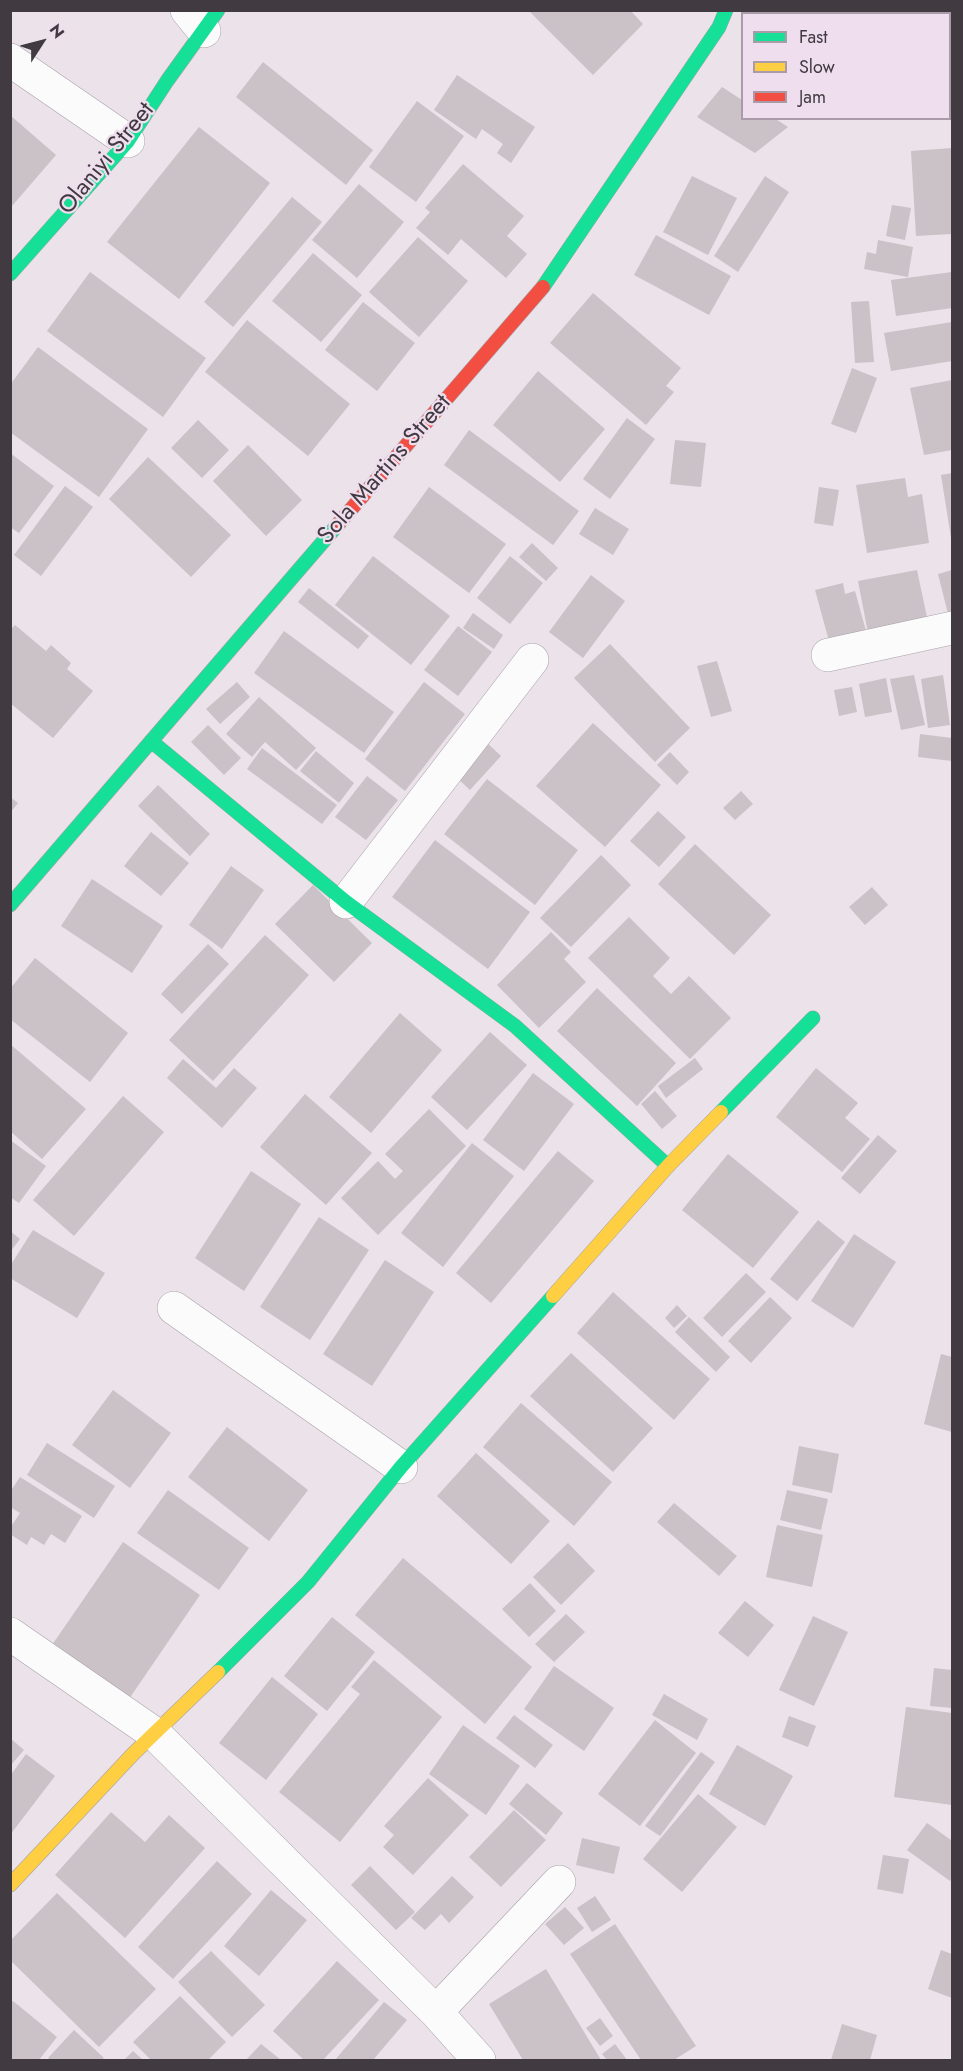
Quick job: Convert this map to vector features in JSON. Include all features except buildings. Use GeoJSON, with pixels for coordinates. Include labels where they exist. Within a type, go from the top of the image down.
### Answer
{"type":"FeatureCollection","features":[{"type":"Feature","properties":{"kind":"street","name":"Sola Martins Street"},"geometry":{"type":"LineString","coordinates":[[10,905],[549,280],[718,27],[726,10]]}},
{"type":"Feature","properties":{"kind":"street","name":"Olaniyi Street"},"geometry":{"type":"LineString","coordinates":[[10,274],[128,141],[167,81],[203,17]]}},
{"type":"Feature","properties":{"kind":"street"},"geometry":{"type":"LineString","coordinates":[[10,60],[128,141]]}},
{"type":"Feature","properties":{"kind":"street"},"geometry":{"type":"LineString","coordinates":[[828,656],[952,628]]}},
{"type":"Feature","properties":{"kind":"street"},"geometry":{"type":"LineString","coordinates":[[346,902],[532,660]]}},
{"type":"Feature","properties":{"kind":"street"},"geometry":{"type":"LineString","coordinates":[[151,741],[346,902],[515,1026],[668,1166]]}},
{"type":"Feature","properties":{"kind":"street"},"geometry":{"type":"LineString","coordinates":[[10,1885],[133,1754],[308,1582],[401,1467],[668,1166],[813,1018]]}},
{"type":"Feature","properties":{"kind":"street"},"geometry":{"type":"LineString","coordinates":[[174,1308],[401,1467]]}},
{"type":"Feature","properties":{"kind":"street"},"geometry":{"type":"LineString","coordinates":[[10,1634],[155,1734],[436,2012],[479,2061]]}},
{"type":"Feature","properties":{"kind":"street"},"geometry":{"type":"LineString","coordinates":[[436,2012],[559,1882]]}},
{"type":"Feature","properties":{"kind":"traffic: fast"},"geometry":{"type":"LineString","coordinates":[[10,274],[128,141],[167,81],[218,10]]}},
{"type":"Feature","properties":{"kind":"traffic: fast"},"geometry":{"type":"LineString","coordinates":[[543,287],[719,27],[726,10]]}},
{"type":"Feature","properties":{"kind":"traffic: fast"},"geometry":{"type":"LineString","coordinates":[[10,905],[340,522]]}},
{"type":"Feature","properties":{"kind":"traffic: fast"},"geometry":{"type":"LineString","coordinates":[[151,741],[346,902],[515,1026],[668,1166]]}},
{"type":"Feature","properties":{"kind":"traffic: fast"},"geometry":{"type":"LineString","coordinates":[[721,1112],[813,1018]]}},
{"type":"Feature","properties":{"kind":"traffic: fast"},"geometry":{"type":"LineString","coordinates":[[218,1672],[308,1582],[401,1467],[553,1296]]}},
{"type":"Feature","properties":{"kind":"traffic: slow"},"geometry":{"type":"LineString","coordinates":[[553,1296],[668,1166],[721,1112]]}},
{"type":"Feature","properties":{"kind":"traffic: slow"},"geometry":{"type":"LineString","coordinates":[[10,1885],[133,1754],[218,1672]]}},
{"type":"Feature","properties":{"kind":"traffic: jam"},"geometry":{"type":"LineString","coordinates":[[340,522],[543,287]]}}]}
